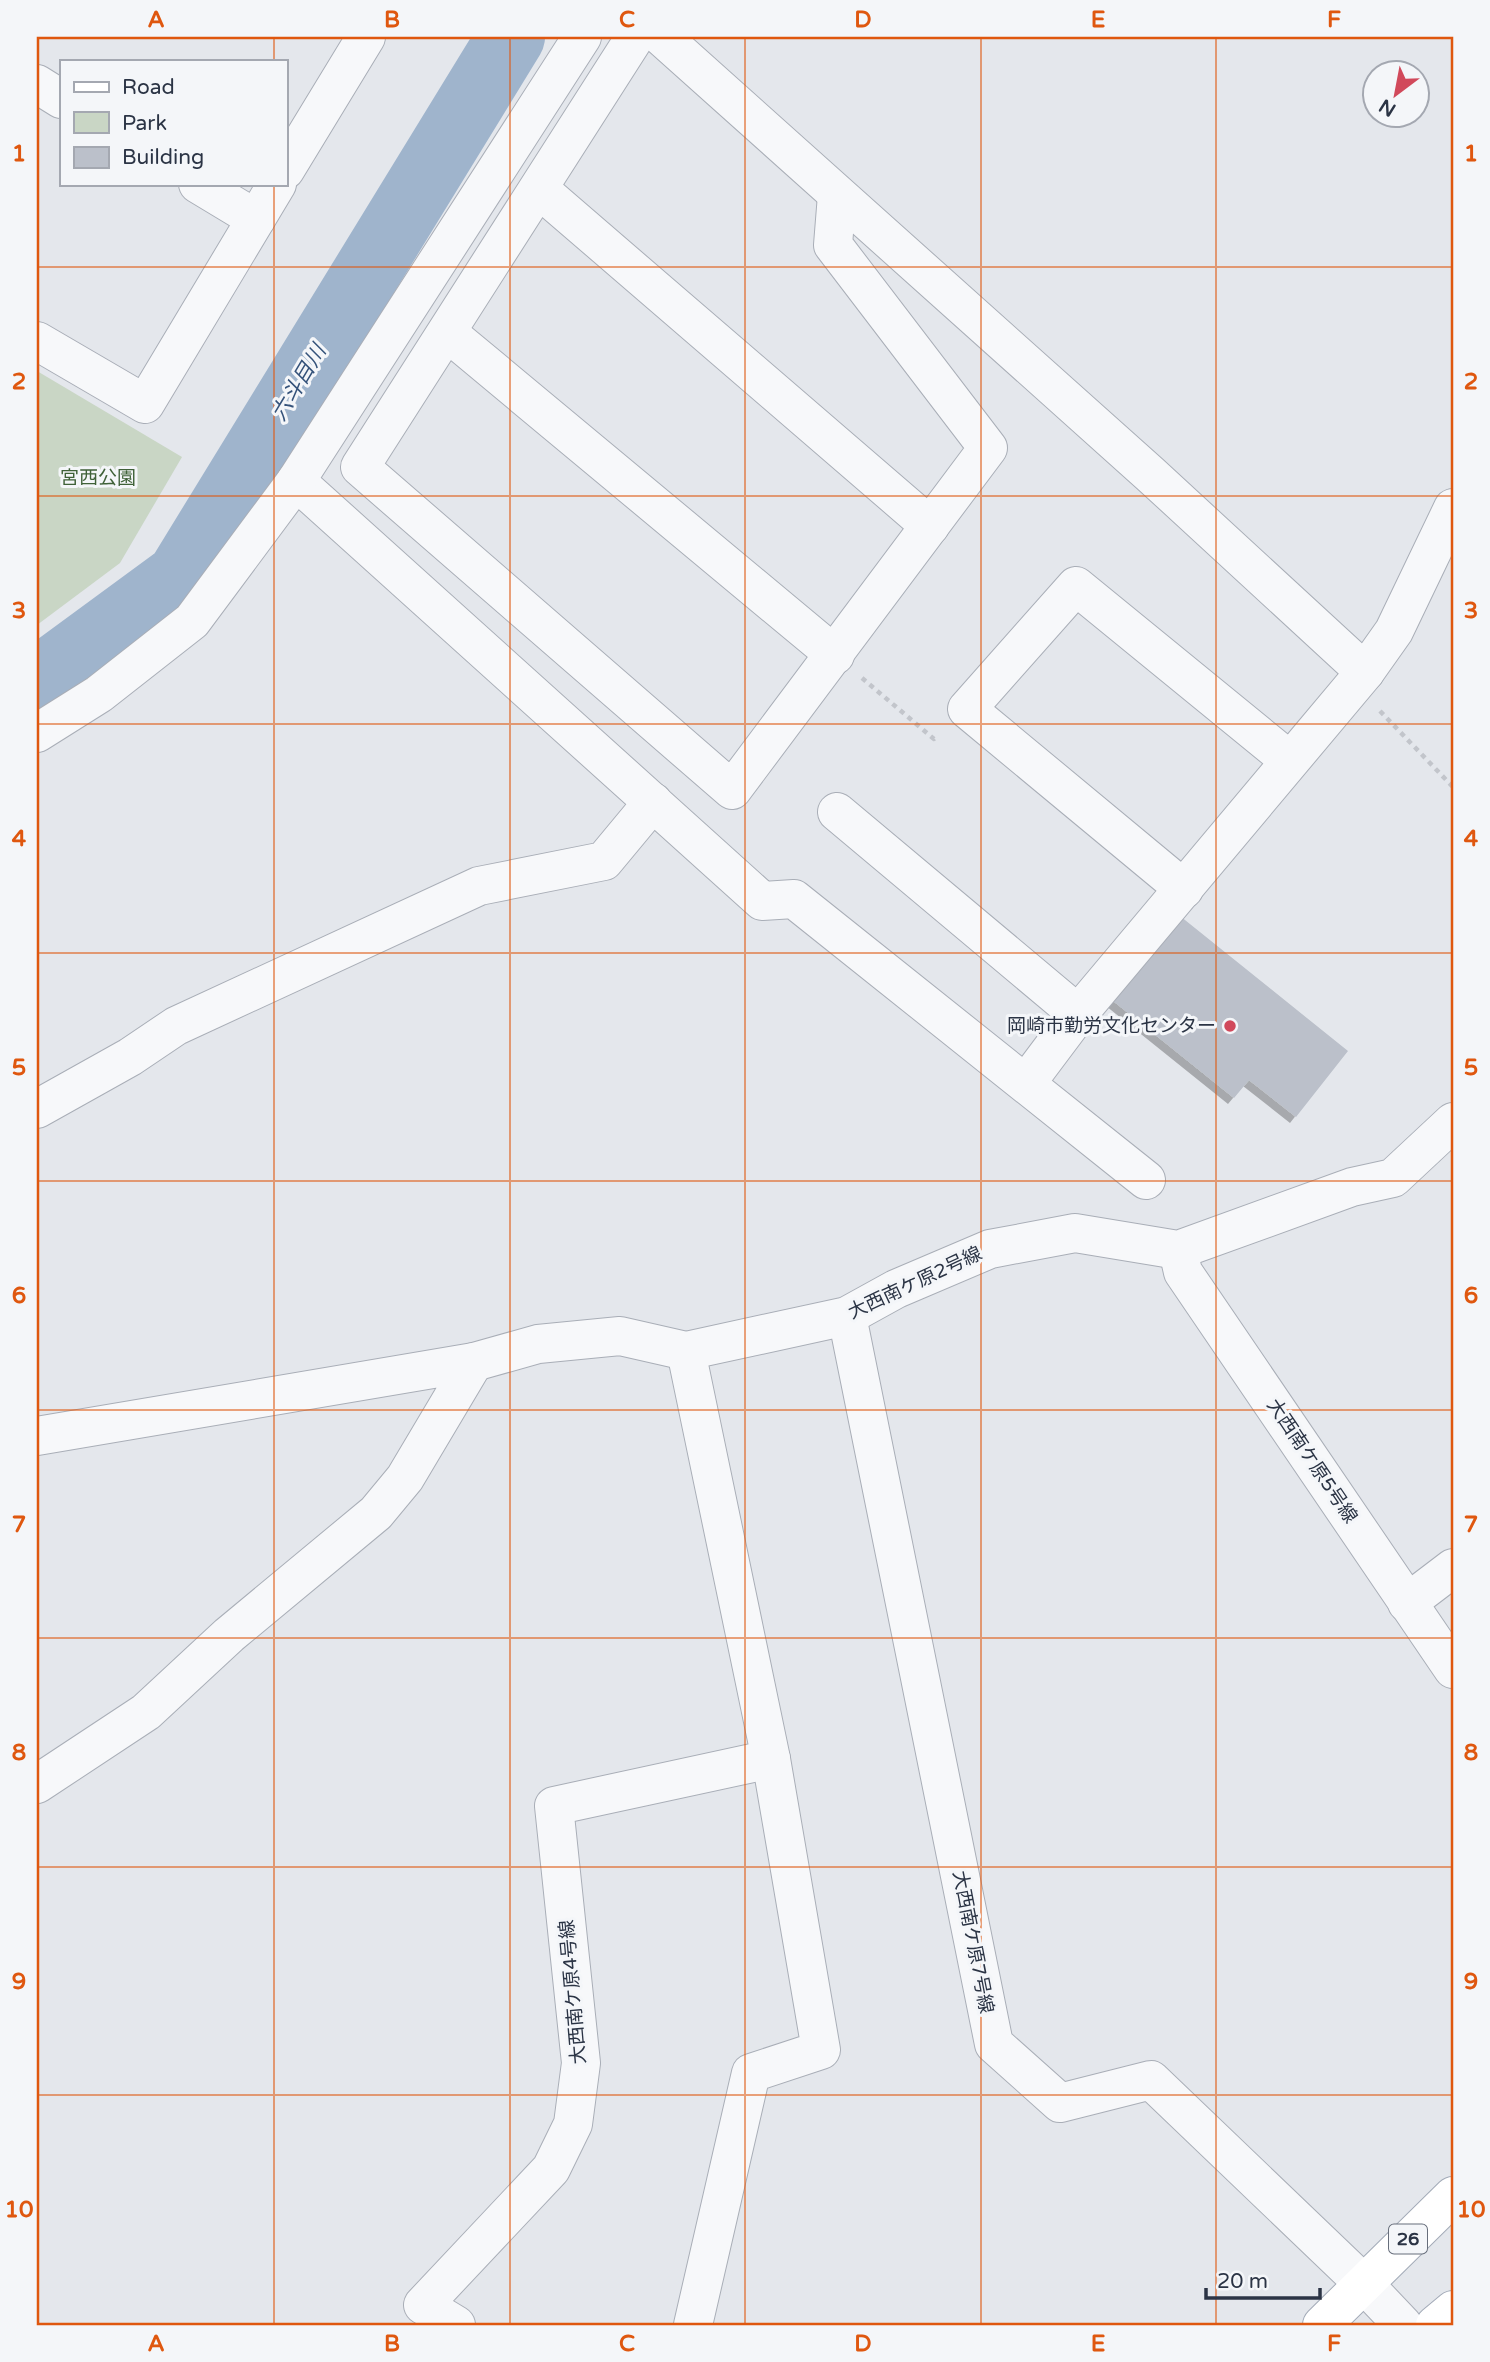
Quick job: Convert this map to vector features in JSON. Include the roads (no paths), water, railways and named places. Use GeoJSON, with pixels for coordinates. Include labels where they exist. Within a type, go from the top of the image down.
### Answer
{"type":"FeatureCollection","features":[{"type":"Feature","properties":{"kind":"main road","name":"26"},"geometry":{"type":"LineString","coordinates":[[1322,2325],[1453,2196]]}},
{"type":"Feature","properties":{"kind":"main road"},"geometry":{"type":"LineString","coordinates":[[1435,2325],[1453,2310]]}},
{"type":"Feature","properties":{"kind":"street"},"geometry":{"type":"LineString","coordinates":[[287,167],[366,37]]}},
{"type":"Feature","properties":{"kind":"street"},"geometry":{"type":"LineString","coordinates":[[37,733],[99,694],[192,621],[296,481],[582,37]]}},
{"type":"Feature","properties":{"kind":"street"},"geometry":{"type":"LineString","coordinates":[[635,37],[360,467],[732,790],[988,448],[833,245],[837,195]]}},
{"type":"Feature","properties":{"kind":"street"},"geometry":{"type":"LineString","coordinates":[[662,37],[1150,474],[1365,672]]}},
{"type":"Feature","properties":{"kind":"street"},"geometry":{"type":"LineString","coordinates":[[37,84],[60,98]]}},
{"type":"Feature","properties":{"kind":"street"},"geometry":{"type":"LineString","coordinates":[[201,186],[256,219]]}},
{"type":"Feature","properties":{"kind":"street"},"geometry":{"type":"LineString","coordinates":[[37,341],[145,404],[276,186]]}},
{"type":"Feature","properties":{"kind":"street"},"geometry":{"type":"LineString","coordinates":[[539,189],[930,526]]}},
{"type":"Feature","properties":{"kind":"street"},"geometry":{"type":"LineString","coordinates":[[448,333],[835,655]]}},
{"type":"Feature","properties":{"kind":"street"},"geometry":{"type":"LineString","coordinates":[[296,481],[762,901],[794,899],[1027,1082],[1146,1180]]}},
{"type":"Feature","properties":{"kind":"street"},"geometry":{"type":"LineString","coordinates":[[1027,1082],[1078,1014],[1365,672],[1394,631],[1453,508]]}},
{"type":"Feature","properties":{"kind":"street"},"geometry":{"type":"LineString","coordinates":[[1184,889],[967,709],[1076,586],[1289,760]]}},
{"type":"Feature","properties":{"kind":"street"},"geometry":{"type":"LineString","coordinates":[[37,1109],[130,1057],[176,1026],[478,886],[604,860],[653,803]]}},
{"type":"Feature","properties":{"kind":"street"},"geometry":{"type":"LineString","coordinates":[[836,812],[1078,1014]]}},
{"type":"Feature","properties":{"kind":"street","name":"大西南ケ原2号線"},"geometry":{"type":"LineString","coordinates":[[37,1436],[474,1362],[538,1344],[620,1336],[685,1351],[847,1316],[895,1289],[990,1249],[1076,1233],[1178,1250],[1352,1187],[1392,1178],[1453,1122]]}},
{"type":"Feature","properties":{"kind":"street","name":"大西南ケ原5号線"},"geometry":{"type":"LineString","coordinates":[[1178,1250],[1184,1272],[1453,1669]]}},
{"type":"Feature","properties":{"kind":"street","name":"大西南ケ原7号線"},"geometry":{"type":"LineString","coordinates":[[847,1316],[994,2044],[1060,2103],[1151,2080],[1364,2284],[1402,2325]]}},
{"type":"Feature","properties":{"kind":"street"},"geometry":{"type":"LineString","coordinates":[[685,1351],[771,1759],[821,2050],[751,2073],[693,2325]]}},
{"type":"Feature","properties":{"kind":"street"},"geometry":{"type":"LineString","coordinates":[[37,1784],[146,1712],[229,1635],[376,1513],[405,1478],[474,1362]]}},
{"type":"Feature","properties":{"kind":"street"},"geometry":{"type":"LineString","coordinates":[[1407,1603],[1453,1568]]}},
{"type":"Feature","properties":{"kind":"street","name":"大西南ケ原4号線"},"geometry":{"type":"LineString","coordinates":[[456,2325],[423,2305],[551,2169],[573,2124],[582,2063],[554,1806],[771,1759]]}},
{"type":"Feature","properties":{"kind":"waterway","name":"六斗目川"},"geometry":{"type":"LineString","coordinates":[[37,682],[180,577],[511,37]]}},
{"type":"Feature","properties":{"kind":"place","name":"岡崎市勤労文化センター"},"geometry":{"type":"Point","coordinates":[1230,1026]}},
{"type":"Feature","properties":{"kind":"park label","name":"宮西公園"},"geometry":{"type":"Point","coordinates":[98,478]}}]}
